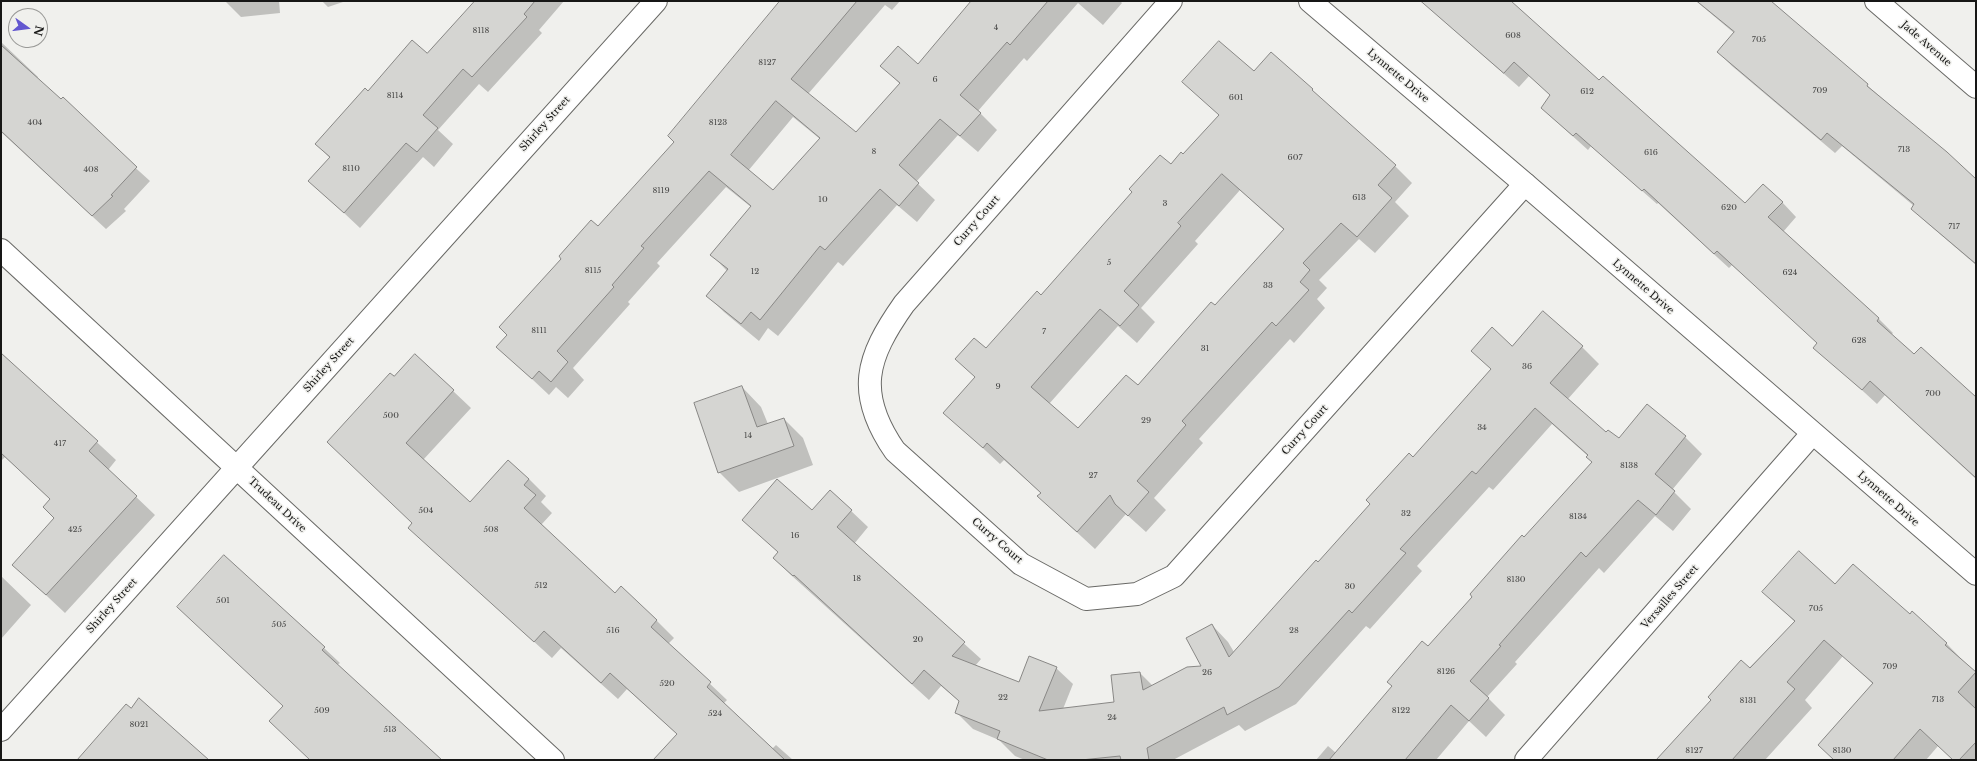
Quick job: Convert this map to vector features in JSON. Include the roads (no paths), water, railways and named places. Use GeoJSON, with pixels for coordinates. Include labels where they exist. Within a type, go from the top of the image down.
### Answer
{"type":"FeatureCollection","features":[{"type":"Feature","properties":{"kind":"street","name":"Shirley Street"},"geometry":{"type":"LineString","coordinates":[[1,730],[656,1]]}},
{"type":"Feature","properties":{"kind":"street","name":"Curry Court"},"geometry":{"type":"LineString","coordinates":[[1171,1],[904,304],[887,328],[874,355],[869,380],[874,410],[882,432],[895,451],[1021,564],[1086,599],[1137,594],[1174,576],[1525,184]]}},
{"type":"Feature","properties":{"kind":"street","name":"Lynnette Drive"},"geometry":{"type":"LineString","coordinates":[[1310,1],[1525,184],[1812,434],[1976,574]]}},
{"type":"Feature","properties":{"kind":"street","name":"Jade Avenue"},"geometry":{"type":"LineString","coordinates":[[1876,1],[1976,87]]}},
{"type":"Feature","properties":{"kind":"street","name":"Trudeau Drive"},"geometry":{"type":"LineString","coordinates":[[1,250],[553,760]]}},
{"type":"Feature","properties":{"kind":"street","name":"Versailles Street"},"geometry":{"type":"LineString","coordinates":[[1526,760],[1812,434]]}}]}
